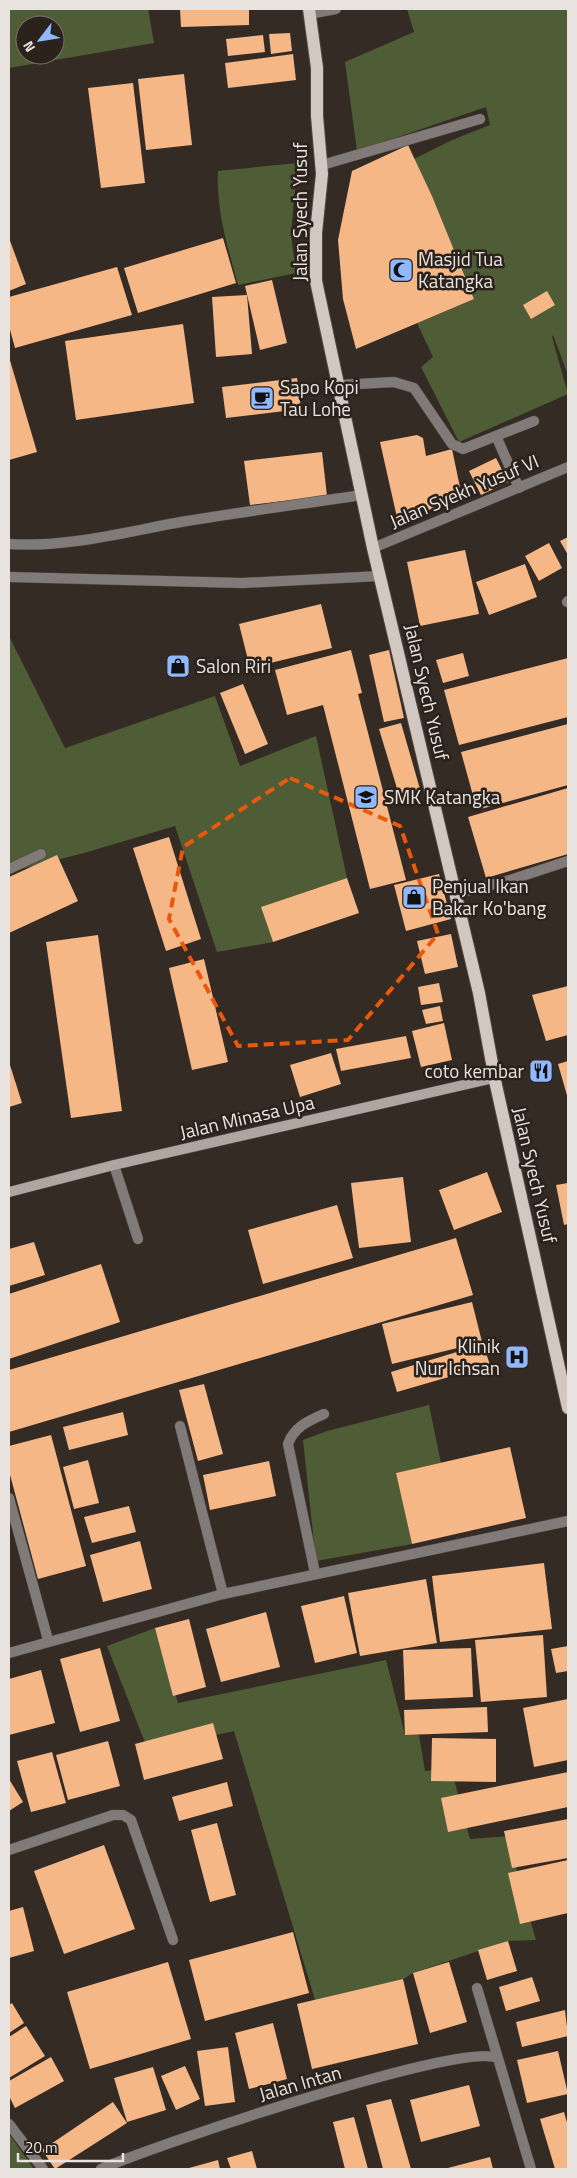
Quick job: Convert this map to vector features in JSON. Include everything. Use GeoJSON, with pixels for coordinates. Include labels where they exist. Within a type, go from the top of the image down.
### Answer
{"type":"FeatureCollection","features":[{"type":"Feature","properties":{"kind":"main road","name":"Jalan Syech Yusuf"},"geometry":{"type":"LineString","coordinates":[[309,11],[317,68],[317,116],[322,165],[316,232],[316,281],[373,548],[479,993],[494,1078],[568,1408]]}},
{"type":"Feature","properties":{"kind":"street"},"geometry":{"type":"LineString","coordinates":[[309,11],[336,9]]}},
{"type":"Feature","properties":{"kind":"street"},"geometry":{"type":"LineString","coordinates":[[322,165],[480,120]]}},
{"type":"Feature","properties":{"kind":"street"},"geometry":{"type":"LineString","coordinates":[[339,385],[394,382],[414,388],[452,444],[457,448],[463,449],[534,421]]}},
{"type":"Feature","properties":{"kind":"street"},"geometry":{"type":"LineString","coordinates":[[496,436],[519,488]]}},
{"type":"Feature","properties":{"kind":"street","name":"Jalan Syekh Yusuf VI"},"geometry":{"type":"LineString","coordinates":[[373,548],[568,467]]}},
{"type":"Feature","properties":{"kind":"street"},"geometry":{"type":"LineString","coordinates":[[9,544],[31,546],[70,542],[190,520],[362,495]]}},
{"type":"Feature","properties":{"kind":"street"},"geometry":{"type":"LineString","coordinates":[[9,577],[242,582],[380,576]]}},
{"type":"Feature","properties":{"kind":"street"},"geometry":{"type":"LineString","coordinates":[[9,869],[41,854]]}},
{"type":"Feature","properties":{"kind":"street"},"geometry":{"type":"LineString","coordinates":[[455,894],[510,880],[568,861]]}},
{"type":"Feature","properties":{"kind":"street","name":"Jalan Minasa Upa"},"geometry":{"type":"LineString","coordinates":[[9,1192],[494,1078]]}},
{"type":"Feature","properties":{"kind":"street"},"geometry":{"type":"LineString","coordinates":[[114,1166],[138,1239]]}},
{"type":"Feature","properties":{"kind":"street"},"geometry":{"type":"LineString","coordinates":[[315,1573],[288,1444],[292,1433],[306,1421],[324,1414]]}},
{"type":"Feature","properties":{"kind":"street"},"geometry":{"type":"LineString","coordinates":[[180,1426],[223,1594]]}},
{"type":"Feature","properties":{"kind":"street"},"geometry":{"type":"LineString","coordinates":[[9,1498],[48,1640]]}},
{"type":"Feature","properties":{"kind":"street"},"geometry":{"type":"LineString","coordinates":[[9,1653],[48,1640],[223,1594],[315,1573],[568,1522]]}},
{"type":"Feature","properties":{"kind":"street"},"geometry":{"type":"LineString","coordinates":[[9,1850],[113,1816],[123,1815],[131,1820],[173,1940]]}},
{"type":"Feature","properties":{"kind":"street"},"geometry":{"type":"LineString","coordinates":[[477,1988],[530,2169]]}},
{"type":"Feature","properties":{"kind":"street","name":"Jalan Intan"},"geometry":{"type":"LineString","coordinates":[[100,2169],[258,2113],[432,2063],[487,2056],[497,2058]]}},
{"type":"Feature","properties":{"kind":"street"},"geometry":{"type":"LineString","coordinates":[[9,2124],[43,2169]]}},
{"type":"Feature","properties":{"kind":"highlighted area"},"geometry":{"type":"Polygon","coordinates":[[[290,778],[400,826],[438,934],[348,1040],[238,1046],[169,919],[183,847],[290,778]]]}},
{"type":"Feature","properties":{"kind":"green space"},"geometry":{"type":"Polygon","coordinates":[[[9,9],[148,9],[154,43],[65,58],[65,15],[15,15],[15,65],[26,65],[9,68],[9,9]]]}},
{"type":"Feature","properties":{"kind":"green space"},"geometry":{"type":"Polygon","coordinates":[[[407,9],[568,9],[568,375],[553,335],[552,337],[568,394],[459,442],[421,367],[433,357],[417,323],[474,299],[432,196],[414,159],[452,140],[490,125],[486,107],[357,151],[345,62],[414,32],[407,9]]]}},
{"type":"Feature","properties":{"kind":"green space"},"geometry":{"type":"Polygon","coordinates":[[[297,163],[291,235],[296,273],[238,285],[221,214],[218,171],[297,163]]]}},
{"type":"Feature","properties":{"kind":"green space"},"geometry":{"type":"Polygon","coordinates":[[[9,636],[65,748],[215,696],[240,766],[316,736],[347,878],[261,907],[273,942],[217,952],[175,826],[84,853],[9,872],[9,636]]]}},
{"type":"Feature","properties":{"kind":"green space"},"geometry":{"type":"Polygon","coordinates":[[[429,1405],[441,1463],[396,1473],[412,1544],[316,1561],[303,1440],[327,1431],[429,1405]]]}},
{"type":"Feature","properties":{"kind":"green space"},"geometry":{"type":"Polygon","coordinates":[[[155,1628],[178,1703],[386,1660],[405,1735],[419,1735],[425,1771],[451,1768],[470,1839],[511,1836],[518,1878],[536,1940],[508,1941],[413,1973],[403,1979],[315,2000],[234,1731],[148,1750],[107,1646],[155,1628]]]}},
{"type":"Feature","properties":{"kind":"green space"},"geometry":{"type":"Polygon","coordinates":[[[9,2134],[34,2169],[9,2169],[9,2134]]]}},
{"type":"Feature","properties":{"kind":"building"},"geometry":{"type":"Polygon","coordinates":[[[180,9],[249,9],[249,25],[181,27],[180,9]]]}},
{"type":"Feature","properties":{"kind":"building"},"geometry":{"type":"Polygon","coordinates":[[[290,33],[292,51],[271,54],[269,34],[290,33]]]}},
{"type":"Feature","properties":{"kind":"building"},"geometry":{"type":"Polygon","coordinates":[[[263,35],[265,52],[228,56],[226,39],[263,35]]]}},
{"type":"Feature","properties":{"kind":"building"},"geometry":{"type":"Polygon","coordinates":[[[293,54],[296,80],[228,88],[225,63],[293,54]]]}},
{"type":"Feature","properties":{"kind":"building"},"geometry":{"type":"Polygon","coordinates":[[[184,74],[192,145],[146,150],[138,79],[184,74]]]}},
{"type":"Feature","properties":{"kind":"building"},"geometry":{"type":"Polygon","coordinates":[[[133,83],[145,183],[101,188],[88,88],[133,83]]]}},
{"type":"Feature","properties":{"kind":"building","name":"Masjid Tua Katangka"},"geometry":{"type":"Polygon","coordinates":[[[408,145],[432,196],[474,299],[356,349],[343,299],[338,240],[352,171],[408,145]]]}},
{"type":"Feature","properties":{"kind":"building"},"geometry":{"type":"Polygon","coordinates":[[[9,238],[26,284],[9,291],[9,238]]]}},
{"type":"Feature","properties":{"kind":"building"},"geometry":{"type":"Polygon","coordinates":[[[223,238],[236,283],[138,313],[124,268],[223,238]]]}},
{"type":"Feature","properties":{"kind":"building"},"geometry":{"type":"Polygon","coordinates":[[[117,267],[132,315],[15,348],[9,326],[9,297],[117,267]]]}},
{"type":"Feature","properties":{"kind":"building"},"geometry":{"type":"Polygon","coordinates":[[[272,280],[287,343],[260,350],[245,286],[272,280]]]}},
{"type":"Feature","properties":{"kind":"building"},"geometry":{"type":"Polygon","coordinates":[[[547,291],[555,305],[531,319],[523,305],[547,291]]]}},
{"type":"Feature","properties":{"kind":"building"},"geometry":{"type":"Polygon","coordinates":[[[247,295],[252,354],[216,357],[212,297],[247,295]]]}},
{"type":"Feature","properties":{"kind":"building"},"geometry":{"type":"Polygon","coordinates":[[[183,324],[194,403],[76,420],[65,341],[183,324]]]}},
{"type":"Feature","properties":{"kind":"building"},"geometry":{"type":"Polygon","coordinates":[[[9,357],[37,452],[9,460],[9,357]]]}},
{"type":"Feature","properties":{"kind":"building","name":"Sapo Kopi Tau Lohe"},"geometry":{"type":"Polygon","coordinates":[[[297,378],[301,409],[226,418],[222,387],[297,378]]]}},
{"type":"Feature","properties":{"kind":"building"},"geometry":{"type":"Polygon","coordinates":[[[417,435],[423,438],[426,456],[452,449],[462,497],[398,522],[380,442],[417,435]]]}},
{"type":"Feature","properties":{"kind":"building"},"geometry":{"type":"Polygon","coordinates":[[[322,452],[327,496],[250,505],[244,461],[322,452]]]}},
{"type":"Feature","properties":{"kind":"building"},"geometry":{"type":"Polygon","coordinates":[[[496,458],[508,482],[481,495],[469,471],[496,458]]]}},
{"type":"Feature","properties":{"kind":"building"},"geometry":{"type":"Polygon","coordinates":[[[568,537],[568,555],[560,541],[568,537]]]}},
{"type":"Feature","properties":{"kind":"building"},"geometry":{"type":"Polygon","coordinates":[[[549,543],[562,568],[539,581],[525,556],[549,543]]]}},
{"type":"Feature","properties":{"kind":"building"},"geometry":{"type":"Polygon","coordinates":[[[465,550],[479,614],[420,626],[407,562],[465,550]]]}},
{"type":"Feature","properties":{"kind":"building"},"geometry":{"type":"Polygon","coordinates":[[[525,564],[537,597],[489,615],[476,582],[525,564]]]}},
{"type":"Feature","properties":{"kind":"building"},"geometry":{"type":"Polygon","coordinates":[[[321,604],[332,648],[250,668],[239,624],[321,604]]]}},
{"type":"Feature","properties":{"kind":"building","name":"SMK Katangka"},"geometry":{"type":"Polygon","coordinates":[[[351,650],[362,693],[358,694],[406,880],[370,889],[323,705],[287,715],[275,670],[351,650]]]}},
{"type":"Feature","properties":{"kind":"building"},"geometry":{"type":"Polygon","coordinates":[[[389,650],[404,718],[384,722],[369,655],[389,650]]]}},
{"type":"Feature","properties":{"kind":"building"},"geometry":{"type":"Polygon","coordinates":[[[463,653],[469,676],[443,683],[436,660],[463,653]]]}},
{"type":"Feature","properties":{"kind":"building"},"geometry":{"type":"Polygon","coordinates":[[[568,658],[568,717],[459,745],[444,690],[568,658]]]}},
{"type":"Feature","properties":{"kind":"building"},"geometry":{"type":"Polygon","coordinates":[[[243,684],[268,744],[245,754],[220,693],[243,684]]]}},
{"type":"Feature","properties":{"kind":"building"},"geometry":{"type":"Polygon","coordinates":[[[401,723],[420,789],[399,795],[379,729],[401,723]]]}},
{"type":"Feature","properties":{"kind":"building"},"geometry":{"type":"Polygon","coordinates":[[[568,724],[568,785],[477,810],[461,752],[568,724]]]}},
{"type":"Feature","properties":{"kind":"building"},"geometry":{"type":"Polygon","coordinates":[[[568,788],[568,854],[486,878],[468,817],[568,788]]]}},
{"type":"Feature","properties":{"kind":"building"},"geometry":{"type":"Polygon","coordinates":[[[169,837],[201,939],[166,951],[133,848],[169,837]]]}},
{"type":"Feature","properties":{"kind":"building"},"geometry":{"type":"Polygon","coordinates":[[[57,855],[78,901],[9,933],[9,877],[57,855]]]}},
{"type":"Feature","properties":{"kind":"building"},"geometry":{"type":"Polygon","coordinates":[[[439,874],[451,919],[406,931],[394,885],[439,874]]]}},
{"type":"Feature","properties":{"kind":"building"},"geometry":{"type":"Polygon","coordinates":[[[347,878],[359,913],[273,942],[261,907],[347,878]]]}},
{"type":"Feature","properties":{"kind":"building"},"geometry":{"type":"Polygon","coordinates":[[[451,934],[458,967],[425,974],[417,941],[451,934]]]}},
{"type":"Feature","properties":{"kind":"building"},"geometry":{"type":"Polygon","coordinates":[[[98,935],[122,1111],[71,1118],[46,942],[98,935]]]}},
{"type":"Feature","properties":{"kind":"building"},"geometry":{"type":"Polygon","coordinates":[[[204,959],[228,1062],[192,1070],[169,968],[204,959]]]}},
{"type":"Feature","properties":{"kind":"building"},"geometry":{"type":"Polygon","coordinates":[[[439,983],[443,1002],[421,1005],[418,987],[439,983]]]}},
{"type":"Feature","properties":{"kind":"building"},"geometry":{"type":"Polygon","coordinates":[[[568,986],[568,1035],[546,1041],[532,995],[568,986]]]}},
{"type":"Feature","properties":{"kind":"building"},"geometry":{"type":"Polygon","coordinates":[[[440,1006],[443,1021],[426,1024],[422,1010],[440,1006]]]}},
{"type":"Feature","properties":{"kind":"building"},"geometry":{"type":"Polygon","coordinates":[[[444,1023],[452,1060],[421,1067],[412,1031],[444,1023]]]}},
{"type":"Feature","properties":{"kind":"building"},"geometry":{"type":"Polygon","coordinates":[[[406,1036],[411,1058],[341,1071],[336,1049],[406,1036]]]}},
{"type":"Feature","properties":{"kind":"building"},"geometry":{"type":"Polygon","coordinates":[[[331,1053],[341,1084],[300,1097],[290,1065],[331,1053]]]}},
{"type":"Feature","properties":{"kind":"building"},"geometry":{"type":"Polygon","coordinates":[[[568,1061],[568,1099],[558,1064],[568,1061]]]}},
{"type":"Feature","properties":{"kind":"building"},"geometry":{"type":"Polygon","coordinates":[[[9,1062],[22,1103],[9,1107],[9,1062]]]}},
{"type":"Feature","properties":{"kind":"building"},"geometry":{"type":"Polygon","coordinates":[[[487,1172],[502,1212],[454,1230],[439,1190],[487,1172]]]}},
{"type":"Feature","properties":{"kind":"building"},"geometry":{"type":"Polygon","coordinates":[[[403,1177],[411,1242],[359,1248],[351,1183],[403,1177]]]}},
{"type":"Feature","properties":{"kind":"building"},"geometry":{"type":"Polygon","coordinates":[[[568,1183],[568,1224],[564,1225],[556,1185],[568,1183]]]}},
{"type":"Feature","properties":{"kind":"building"},"geometry":{"type":"Polygon","coordinates":[[[337,1205],[353,1258],[263,1284],[248,1230],[337,1205]]]}},
{"type":"Feature","properties":{"kind":"building"},"geometry":{"type":"Polygon","coordinates":[[[456,1238],[473,1295],[9,1432],[9,1370],[456,1238]]]}},
{"type":"Feature","properties":{"kind":"building"},"geometry":{"type":"Polygon","coordinates":[[[34,1242],[45,1275],[9,1286],[9,1249],[34,1242]]]}},
{"type":"Feature","properties":{"kind":"building"},"geometry":{"type":"Polygon","coordinates":[[[101,1264],[120,1322],[9,1359],[9,1294],[101,1264]]]}},
{"type":"Feature","properties":{"kind":"building"},"geometry":{"type":"Polygon","coordinates":[[[472,1302],[482,1342],[392,1364],[382,1324],[472,1302]]]}},
{"type":"Feature","properties":{"kind":"building"},"geometry":{"type":"Polygon","coordinates":[[[483,1344],[490,1365],[397,1392],[391,1372],[483,1344]]]}},
{"type":"Feature","properties":{"kind":"building"},"geometry":{"type":"Polygon","coordinates":[[[204,1384],[223,1454],[198,1461],[179,1390],[204,1384]]]}},
{"type":"Feature","properties":{"kind":"building"},"geometry":{"type":"Polygon","coordinates":[[[123,1412],[128,1435],[69,1450],[63,1427],[123,1412]]]}},
{"type":"Feature","properties":{"kind":"building"},"geometry":{"type":"Polygon","coordinates":[[[51,1435],[86,1566],[38,1579],[9,1471],[9,1446],[51,1435]]]}},
{"type":"Feature","properties":{"kind":"building"},"geometry":{"type":"Polygon","coordinates":[[[510,1447],[526,1518],[412,1544],[396,1473],[510,1447]]]}},
{"type":"Feature","properties":{"kind":"building"},"geometry":{"type":"Polygon","coordinates":[[[88,1460],[99,1503],[74,1509],[63,1467],[88,1460]]]}},
{"type":"Feature","properties":{"kind":"building"},"geometry":{"type":"Polygon","coordinates":[[[269,1461],[276,1496],[210,1510],[203,1475],[269,1461]]]}},
{"type":"Feature","properties":{"kind":"building"},"geometry":{"type":"Polygon","coordinates":[[[129,1506],[136,1532],[92,1543],[84,1517],[129,1506]]]}},
{"type":"Feature","properties":{"kind":"building"},"geometry":{"type":"Polygon","coordinates":[[[140,1541],[152,1589],[103,1602],[90,1555],[140,1541]]]}},
{"type":"Feature","properties":{"kind":"building"},"geometry":{"type":"Polygon","coordinates":[[[544,1563],[552,1629],[440,1642],[432,1576],[544,1563]]]}},
{"type":"Feature","properties":{"kind":"building"},"geometry":{"type":"Polygon","coordinates":[[[426,1579],[437,1643],[360,1656],[348,1593],[426,1579]]]}},
{"type":"Feature","properties":{"kind":"building"},"geometry":{"type":"Polygon","coordinates":[[[344,1596],[357,1653],[315,1663],[301,1606],[344,1596]]]}},
{"type":"Feature","properties":{"kind":"building"},"geometry":{"type":"Polygon","coordinates":[[[266,1612],[280,1667],[221,1682],[206,1629],[266,1612]]]}},
{"type":"Feature","properties":{"kind":"building"},"geometry":{"type":"Polygon","coordinates":[[[189,1619],[206,1687],[173,1696],[155,1628],[189,1619]]]}},
{"type":"Feature","properties":{"kind":"building"},"geometry":{"type":"Polygon","coordinates":[[[543,1635],[547,1697],[481,1702],[475,1640],[543,1635]]]}},
{"type":"Feature","properties":{"kind":"building"},"geometry":{"type":"Polygon","coordinates":[[[568,1646],[568,1671],[556,1673],[551,1649],[568,1646]]]}},
{"type":"Feature","properties":{"kind":"building"},"geometry":{"type":"Polygon","coordinates":[[[100,1648],[120,1721],[80,1732],[60,1659],[100,1648]]]}},
{"type":"Feature","properties":{"kind":"building"},"geometry":{"type":"Polygon","coordinates":[[[471,1648],[473,1697],[405,1700],[403,1650],[471,1648]]]}},
{"type":"Feature","properties":{"kind":"building"},"geometry":{"type":"Polygon","coordinates":[[[41,1670],[55,1723],[9,1735],[9,1679],[41,1670]]]}},
{"type":"Feature","properties":{"kind":"building"},"geometry":{"type":"Polygon","coordinates":[[[568,1699],[568,1760],[534,1767],[523,1708],[568,1699]]]}},
{"type":"Feature","properties":{"kind":"building"},"geometry":{"type":"Polygon","coordinates":[[[487,1707],[488,1732],[405,1735],[404,1710],[487,1707]]]}},
{"type":"Feature","properties":{"kind":"building"},"geometry":{"type":"Polygon","coordinates":[[[213,1723],[223,1759],[144,1780],[135,1744],[213,1723]]]}},
{"type":"Feature","properties":{"kind":"building"},"geometry":{"type":"Polygon","coordinates":[[[432,1738],[496,1739],[496,1782],[431,1781],[432,1738]]]}},
{"type":"Feature","properties":{"kind":"building"},"geometry":{"type":"Polygon","coordinates":[[[108,1741],[120,1786],[68,1800],[56,1755],[108,1741]]]}},
{"type":"Feature","properties":{"kind":"building"},"geometry":{"type":"Polygon","coordinates":[[[52,1752],[66,1803],[31,1812],[17,1761],[52,1752]]]}},
{"type":"Feature","properties":{"kind":"building"},"geometry":{"type":"Polygon","coordinates":[[[568,1772],[568,1807],[448,1832],[441,1798],[568,1772]]]}},
{"type":"Feature","properties":{"kind":"building"},"geometry":{"type":"Polygon","coordinates":[[[9,1779],[23,1802],[9,1811],[9,1779]]]}},
{"type":"Feature","properties":{"kind":"building"},"geometry":{"type":"Polygon","coordinates":[[[227,1782],[233,1806],[179,1821],[172,1797],[227,1782]]]}},
{"type":"Feature","properties":{"kind":"building"},"geometry":{"type":"Polygon","coordinates":[[[568,1819],[568,1858],[512,1868],[504,1831],[568,1819]]]}},
{"type":"Feature","properties":{"kind":"building"},"geometry":{"type":"Polygon","coordinates":[[[217,1823],[236,1895],[210,1902],[191,1830],[217,1823]]]}},
{"type":"Feature","properties":{"kind":"building"},"geometry":{"type":"Polygon","coordinates":[[[104,1845],[135,1929],[64,1954],[34,1871],[104,1845]]]}},
{"type":"Feature","properties":{"kind":"building"},"geometry":{"type":"Polygon","coordinates":[[[568,1860],[568,1913],[520,1924],[508,1873],[568,1860]]]}},
{"type":"Feature","properties":{"kind":"building"},"geometry":{"type":"Polygon","coordinates":[[[23,1907],[34,1951],[9,1958],[9,1911],[23,1907]]]}},
{"type":"Feature","properties":{"kind":"building"},"geometry":{"type":"Polygon","coordinates":[[[293,1932],[309,1993],[205,2021],[189,1960],[293,1932]]]}},
{"type":"Feature","properties":{"kind":"building"},"geometry":{"type":"Polygon","coordinates":[[[508,1941],[517,1971],[487,1980],[478,1950],[508,1941]]]}},
{"type":"Feature","properties":{"kind":"building"},"geometry":{"type":"Polygon","coordinates":[[[168,1962],[191,2039],[90,2069],[67,1992],[168,1962]]]}},
{"type":"Feature","properties":{"kind":"building"},"geometry":{"type":"Polygon","coordinates":[[[449,1962],[467,2022],[430,2033],[413,1973],[449,1962]]]}},
{"type":"Feature","properties":{"kind":"building"},"geometry":{"type":"Polygon","coordinates":[[[532,1977],[540,2001],[506,2011],[499,1987],[532,1977]]]}},
{"type":"Feature","properties":{"kind":"building"},"geometry":{"type":"Polygon","coordinates":[[[403,1979],[418,2044],[312,2069],[297,2004],[403,1979]]]}},
{"type":"Feature","properties":{"kind":"building"},"geometry":{"type":"Polygon","coordinates":[[[12,2003],[24,2023],[9,2033],[9,2005],[12,2003]]]}},
{"type":"Feature","properties":{"kind":"building"},"geometry":{"type":"Polygon","coordinates":[[[565,2010],[568,2036],[522,2047],[516,2022],[565,2010]]]}},
{"type":"Feature","properties":{"kind":"building"},"geometry":{"type":"Polygon","coordinates":[[[273,2023],[287,2079],[249,2089],[235,2033],[273,2023]]]}},
{"type":"Feature","properties":{"kind":"building"},"geometry":{"type":"Polygon","coordinates":[[[26,2026],[45,2056],[9,2078],[9,2037],[26,2026]]]}},
{"type":"Feature","properties":{"kind":"building"},"geometry":{"type":"Polygon","coordinates":[[[228,2047],[235,2102],[205,2106],[197,2051],[228,2047]]]}},
{"type":"Feature","properties":{"kind":"building"},"geometry":{"type":"Polygon","coordinates":[[[558,2051],[568,2094],[527,2103],[517,2060],[558,2051]]]}},
{"type":"Feature","properties":{"kind":"building"},"geometry":{"type":"Polygon","coordinates":[[[51,2057],[64,2081],[15,2108],[9,2096],[9,2081],[51,2057]]]}},
{"type":"Feature","properties":{"kind":"building"},"geometry":{"type":"Polygon","coordinates":[[[185,2066],[200,2099],[176,2110],[161,2076],[185,2066]]]}},
{"type":"Feature","properties":{"kind":"building"},"geometry":{"type":"Polygon","coordinates":[[[153,2067],[166,2110],[127,2122],[114,2078],[153,2067]]]}},
{"type":"Feature","properties":{"kind":"building"},"geometry":{"type":"Polygon","coordinates":[[[469,2085],[480,2126],[421,2142],[410,2100],[469,2085]]]}},
{"type":"Feature","properties":{"kind":"building"},"geometry":{"type":"Polygon","coordinates":[[[391,2099],[411,2169],[383,2169],[366,2105],[391,2099]]]}},
{"type":"Feature","properties":{"kind":"building"},"geometry":{"type":"Polygon","coordinates":[[[113,2102],[127,2123],[55,2169],[42,2150],[113,2102]]]}},
{"type":"Feature","properties":{"kind":"building"},"geometry":{"type":"Polygon","coordinates":[[[564,2112],[568,2126],[568,2169],[555,2169],[540,2119],[564,2112]]]}},
{"type":"Feature","properties":{"kind":"building"},"geometry":{"type":"Polygon","coordinates":[[[354,2117],[368,2169],[345,2169],[333,2122],[354,2117]]]}},
{"type":"Feature","properties":{"kind":"building"},"geometry":{"type":"Polygon","coordinates":[[[252,2151],[257,2169],[231,2169],[227,2158],[252,2151]]]}},
{"type":"Feature","properties":{"kind":"building"},"geometry":{"type":"Polygon","coordinates":[[[490,2157],[493,2169],[444,2169],[490,2157]]]}},
{"type":"Feature","properties":{"kind":"building"},"geometry":{"type":"Polygon","coordinates":[[[218,2160],[220,2169],[189,2168],[218,2160]]]}},
{"type":"Feature","properties":{"kind":"place","name":"Masjid Tua Katangka"},"geometry":{"type":"Point","coordinates":[401,270]}},
{"type":"Feature","properties":{"kind":"place","name":"Sapo Kopi Tau Lohe"},"geometry":{"type":"Point","coordinates":[262,398]}},
{"type":"Feature","properties":{"kind":"place","name":"Salon Riri"},"geometry":{"type":"Point","coordinates":[178,666]}},
{"type":"Feature","properties":{"kind":"place","name":"SMK Katangka"},"geometry":{"type":"Point","coordinates":[366,797]}},
{"type":"Feature","properties":{"kind":"place","name":"Penjual Ikan Bakar Ko'bang"},"geometry":{"type":"Point","coordinates":[414,897]}},
{"type":"Feature","properties":{"kind":"place","name":"coto kembar"},"geometry":{"type":"Point","coordinates":[541,1071]}},
{"type":"Feature","properties":{"kind":"place","name":"Klinik Nur Ichsan"},"geometry":{"type":"Point","coordinates":[517,1357]}}]}
